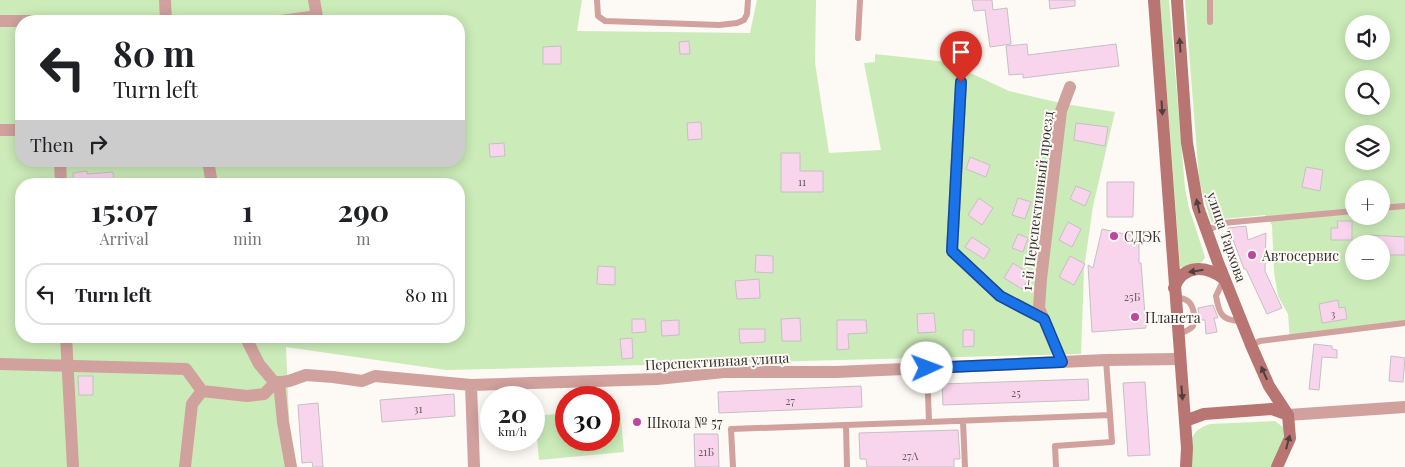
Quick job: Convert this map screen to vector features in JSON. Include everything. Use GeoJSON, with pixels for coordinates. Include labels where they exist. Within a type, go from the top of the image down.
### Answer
{"type":"FeatureCollection","features":[{"type":"Feature","properties":{"kind":"main road"},"geometry":{"type":"LineString","coordinates":[[1154,0],[1174,293],[1187,448],[1186,467]]}},
{"type":"Feature","properties":{"kind":"main road","name":"улица Тархова"},"geometry":{"type":"LineString","coordinates":[[1177,0],[1187,143],[1198,207],[1241,322],[1269,386],[1288,415]]}},
{"type":"Feature","properties":{"kind":"main road"},"geometry":{"type":"LineString","coordinates":[[1174,293],[1180,276],[1194,270],[1215,272],[1224,279]]}},
{"type":"Feature","properties":{"kind":"main road"},"geometry":{"type":"LineString","coordinates":[[1185,421],[1204,414],[1272,409],[1288,415],[1290,438],[1277,467]]}},
{"type":"Feature","properties":{"kind":"street"},"geometry":{"type":"LineString","coordinates":[[165,0],[166,15]]}},
{"type":"Feature","properties":{"kind":"street"},"geometry":{"type":"LineString","coordinates":[[314,0],[318,15]]}},
{"type":"Feature","properties":{"kind":"street"},"geometry":{"type":"LineString","coordinates":[[0,20],[15,20]]}},
{"type":"Feature","properties":{"kind":"street"},"geometry":{"type":"LineString","coordinates":[[961,82],[952,251],[1000,296],[1044,319]]}},
{"type":"Feature","properties":{"kind":"street","name":"1-й Перспективный проезд"},"geometry":{"type":"LineString","coordinates":[[1062,362],[1039,308],[1061,111],[1070,87]]}},
{"type":"Feature","properties":{"kind":"street"},"geometry":{"type":"LineString","coordinates":[[0,130],[15,130]]}},
{"type":"Feature","properties":{"kind":"street"},"geometry":{"type":"LineString","coordinates":[[66,343],[73,467]]}},
{"type":"Feature","properties":{"kind":"street"},"geometry":{"type":"LineString","coordinates":[[248,343],[259,364],[281,382],[283,422],[291,467]]}},
{"type":"Feature","properties":{"kind":"street","name":"Перспективная улица"},"geometry":{"type":"LineString","coordinates":[[202,391],[247,396],[264,394],[281,382],[306,376],[333,377],[362,382],[375,376],[471,385],[657,379],[724,372],[836,372],[1106,360],[1180,360]]}},
{"type":"Feature","properties":{"kind":"street"},"geometry":{"type":"LineString","coordinates":[[0,364],[186,369],[202,391],[192,404],[185,467]]}},
{"type":"Feature","properties":{"kind":"street"},"geometry":{"type":"LineString","coordinates":[[471,385],[474,467]]}},
{"type":"Feature","properties":{"kind":"street"},"geometry":{"type":"LineString","coordinates":[[1288,415],[1405,407]]}},
{"type":"Feature","properties":{"kind":"lane"},"geometry":{"type":"LineString","coordinates":[[597,0],[598,16],[605,21],[720,25],[737,23],[744,20],[747,14],[748,0]]}},
{"type":"Feature","properties":{"kind":"lane"},"geometry":{"type":"LineString","coordinates":[[858,38],[860,0]]}},
{"type":"Feature","properties":{"kind":"lane"},"geometry":{"type":"LineString","coordinates":[[1210,0],[1210,22]]}},
{"type":"Feature","properties":{"kind":"lane"},"geometry":{"type":"LineString","coordinates":[[1390,207],[1405,206]]}},
{"type":"Feature","properties":{"kind":"lane"},"geometry":{"type":"LineString","coordinates":[[1206,231],[1223,223],[1345,212]]}},
{"type":"Feature","properties":{"kind":"lane"},"geometry":{"type":"LineString","coordinates":[[1174,293],[1185,298],[1193,305],[1195,320],[1188,330],[1178,335]]}},
{"type":"Feature","properties":{"kind":"lane"},"geometry":{"type":"LineString","coordinates":[[1251,345],[1260,341],[1405,323]]}},
{"type":"Feature","properties":{"kind":"lane"},"geometry":{"type":"LineString","coordinates":[[1056,467],[1054,446],[1112,442],[1106,360]]}},
{"type":"Feature","properties":{"kind":"lane"},"geometry":{"type":"LineString","coordinates":[[927,368],[929,422]]}},
{"type":"Feature","properties":{"kind":"lane"},"geometry":{"type":"LineString","coordinates":[[733,467],[731,430],[1110,415]]}},
{"type":"Feature","properties":{"kind":"lane"},"geometry":{"type":"LineString","coordinates":[[963,421],[965,467]]}},
{"type":"Feature","properties":{"kind":"lane"},"geometry":{"type":"LineString","coordinates":[[846,425],[847,467]]}},
{"type":"Feature","properties":{"kind":"green space"},"geometry":{"type":"Polygon","coordinates":[[[0,0],[582,0],[577,31],[750,33],[757,0],[816,0],[815,63],[829,153],[881,150],[864,63],[875,62],[875,54],[947,62],[1009,91],[1065,104],[1115,112],[1093,206],[1084,269],[1081,354],[446,370],[286,347],[291,467],[0,467],[0,0]]]}},
{"type":"Feature","properties":{"kind":"green space"},"geometry":{"type":"Polygon","coordinates":[[[1160,0],[1169,0],[1185,188],[1189,208],[1205,257],[1198,265],[1187,268],[1180,267],[1160,0]]]}},
{"type":"Feature","properties":{"kind":"green space"},"geometry":{"type":"Polygon","coordinates":[[[1185,0],[1405,0],[1405,325],[1290,340],[1288,314],[1278,296],[1274,272],[1272,225],[1265,215],[1223,219],[1212,224],[1199,178],[1185,0]]]}},
{"type":"Feature","properties":{"kind":"green space"},"geometry":{"type":"Polygon","coordinates":[[[620,409],[624,452],[539,460],[538,451],[545,451],[545,415],[555,414],[555,451],[620,451],[620,409]]]}},
{"type":"Feature","properties":{"kind":"green space"},"geometry":{"type":"Polygon","coordinates":[[[1275,421],[1283,427],[1283,440],[1272,467],[1192,467],[1191,446],[1193,435],[1202,427],[1210,424],[1275,421]]]}},
{"type":"Feature","properties":{"kind":"building"},"geometry":{"type":"Polygon","coordinates":[[[972,0],[992,0],[993,10],[1007,8],[1011,44],[990,47],[985,10],[974,11],[972,0]]]}},
{"type":"Feature","properties":{"kind":"building"},"geometry":{"type":"Polygon","coordinates":[[[1049,0],[1075,0],[1075,6],[1050,9],[1049,0]]]}},
{"type":"Feature","properties":{"kind":"building"},"geometry":{"type":"Polygon","coordinates":[[[689,41],[690,54],[680,54],[679,42],[689,41]]]}},
{"type":"Feature","properties":{"kind":"building"},"geometry":{"type":"Polygon","coordinates":[[[1027,44],[1028,55],[1116,44],[1119,66],[1023,78],[1023,74],[1009,75],[1006,46],[1027,44]]]}},
{"type":"Feature","properties":{"kind":"building"},"geometry":{"type":"Polygon","coordinates":[[[561,46],[561,64],[543,64],[543,47],[561,46]]]}},
{"type":"Feature","properties":{"kind":"building"},"geometry":{"type":"Polygon","coordinates":[[[701,122],[702,139],[688,140],[687,123],[701,122]]]}},
{"type":"Feature","properties":{"kind":"building"},"geometry":{"type":"Polygon","coordinates":[[[1076,123],[1108,127],[1105,146],[1074,140],[1076,123]]]}},
{"type":"Feature","properties":{"kind":"building"},"geometry":{"type":"Polygon","coordinates":[[[504,143],[505,156],[490,157],[489,144],[504,143]]]}},
{"type":"Feature","properties":{"kind":"building"},"geometry":{"type":"Polygon","coordinates":[[[781,153],[800,153],[800,171],[823,171],[823,192],[781,192],[781,153]]]}},
{"type":"Feature","properties":{"kind":"building"},"geometry":{"type":"Polygon","coordinates":[[[970,157],[990,165],[986,177],[966,169],[970,157]]]}},
{"type":"Feature","properties":{"kind":"building"},"geometry":{"type":"Polygon","coordinates":[[[1306,167],[1323,170],[1320,191],[1302,187],[1306,167]]]}},
{"type":"Feature","properties":{"kind":"building"},"geometry":{"type":"Polygon","coordinates":[[[87,171],[87,174],[113,172],[114,178],[73,178],[73,173],[87,171]]]}},
{"type":"Feature","properties":{"kind":"building"},"geometry":{"type":"Polygon","coordinates":[[[1107,182],[1134,182],[1133,217],[1107,217],[1107,182]]]}},
{"type":"Feature","properties":{"kind":"building"},"geometry":{"type":"Polygon","coordinates":[[[1076,186],[1091,192],[1085,206],[1070,199],[1076,186]]]}},
{"type":"Feature","properties":{"kind":"building"},"geometry":{"type":"Polygon","coordinates":[[[979,198],[993,208],[982,225],[968,215],[979,198]]]}},
{"type":"Feature","properties":{"kind":"building"},"geometry":{"type":"Polygon","coordinates":[[[1018,198],[1031,202],[1025,219],[1012,215],[1018,198]]]}},
{"type":"Feature","properties":{"kind":"building"},"geometry":{"type":"Polygon","coordinates":[[[1337,221],[1345,221],[1345,225],[1352,225],[1352,235],[1345,235],[1345,240],[1331,240],[1331,228],[1338,228],[1337,221]]]}},
{"type":"Feature","properties":{"kind":"building"},"geometry":{"type":"Polygon","coordinates":[[[1068,222],[1081,229],[1072,247],[1059,240],[1068,222]]]}},
{"type":"Feature","properties":{"kind":"building"},"geometry":{"type":"Polygon","coordinates":[[[1246,226],[1248,240],[1266,233],[1265,271],[1282,308],[1267,314],[1246,269],[1244,269],[1232,237],[1229,237],[1228,228],[1246,226]]]}},
{"type":"Feature","properties":{"kind":"building"},"geometry":{"type":"Polygon","coordinates":[[[1102,229],[1139,237],[1139,263],[1141,263],[1146,328],[1092,332],[1088,265],[1093,268],[1102,229]]]}},
{"type":"Feature","properties":{"kind":"building"},"geometry":{"type":"Polygon","coordinates":[[[1018,234],[1028,238],[1023,252],[1012,248],[1018,234]]]}},
{"type":"Feature","properties":{"kind":"building"},"geometry":{"type":"Polygon","coordinates":[[[1390,236],[1405,237],[1405,255],[1390,255],[1390,236]]]}},
{"type":"Feature","properties":{"kind":"building"},"geometry":{"type":"Polygon","coordinates":[[[972,237],[990,249],[984,259],[965,247],[972,237]]]}},
{"type":"Feature","properties":{"kind":"building"},"geometry":{"type":"Polygon","coordinates":[[[756,255],[773,256],[773,273],[755,272],[756,255]]]}},
{"type":"Feature","properties":{"kind":"building"},"geometry":{"type":"Polygon","coordinates":[[[1070,256],[1085,264],[1074,285],[1059,277],[1070,256]]]}},
{"type":"Feature","properties":{"kind":"building"},"geometry":{"type":"Polygon","coordinates":[[[1013,263],[1031,275],[1022,289],[1004,278],[1013,263]]]}},
{"type":"Feature","properties":{"kind":"building"},"geometry":{"type":"Polygon","coordinates":[[[598,266],[615,267],[615,285],[597,284],[598,266]]]}},
{"type":"Feature","properties":{"kind":"building"},"geometry":{"type":"Polygon","coordinates":[[[759,279],[760,298],[737,299],[735,281],[759,279]]]}},
{"type":"Feature","properties":{"kind":"building"},"geometry":{"type":"Polygon","coordinates":[[[1338,300],[1339,308],[1345,307],[1347,319],[1322,323],[1319,304],[1338,300]]]}},
{"type":"Feature","properties":{"kind":"building"},"geometry":{"type":"Polygon","coordinates":[[[1213,305],[1218,318],[1214,318],[1217,332],[1206,334],[1205,320],[1199,320],[1198,308],[1213,305]]]}},
{"type":"Feature","properties":{"kind":"building"},"geometry":{"type":"Polygon","coordinates":[[[934,313],[936,332],[918,333],[917,314],[934,313]]]}},
{"type":"Feature","properties":{"kind":"building"},"geometry":{"type":"Polygon","coordinates":[[[800,318],[801,341],[782,341],[781,319],[800,318]]]}},
{"type":"Feature","properties":{"kind":"building"},"geometry":{"type":"Polygon","coordinates":[[[632,319],[645,319],[646,332],[632,333],[632,319]]]}},
{"type":"Feature","properties":{"kind":"building"},"geometry":{"type":"Polygon","coordinates":[[[679,320],[679,335],[662,336],[661,321],[679,320]]]}},
{"type":"Feature","properties":{"kind":"building"},"geometry":{"type":"Polygon","coordinates":[[[837,320],[866,320],[867,333],[848,334],[849,349],[837,350],[837,320]]]}},
{"type":"Feature","properties":{"kind":"building"},"geometry":{"type":"Polygon","coordinates":[[[739,329],[765,329],[765,342],[740,343],[739,329]]]}},
{"type":"Feature","properties":{"kind":"building"},"geometry":{"type":"Polygon","coordinates":[[[963,330],[974,330],[974,346],[963,347],[963,330]]]}},
{"type":"Feature","properties":{"kind":"building"},"geometry":{"type":"Polygon","coordinates":[[[632,338],[633,358],[622,359],[620,339],[632,338]]]}},
{"type":"Feature","properties":{"kind":"building"},"geometry":{"type":"Polygon","coordinates":[[[1314,344],[1332,346],[1332,349],[1337,350],[1337,358],[1322,357],[1319,390],[1309,389],[1314,344]]]}},
{"type":"Feature","properties":{"kind":"building"},"geometry":{"type":"Polygon","coordinates":[[[1391,356],[1405,358],[1403,382],[1389,381],[1391,356]]]}},
{"type":"Feature","properties":{"kind":"building"},"geometry":{"type":"Polygon","coordinates":[[[78,376],[93,376],[93,395],[79,395],[78,376]]]}},
{"type":"Feature","properties":{"kind":"building"},"geometry":{"type":"Polygon","coordinates":[[[1088,379],[1089,400],[943,405],[942,384],[1088,379]]]}},
{"type":"Feature","properties":{"kind":"building"},"geometry":{"type":"Polygon","coordinates":[[[1145,382],[1150,455],[1128,456],[1123,383],[1145,382]]]}},
{"type":"Feature","properties":{"kind":"building"},"geometry":{"type":"Polygon","coordinates":[[[861,386],[862,407],[719,413],[718,392],[861,386]]]}},
{"type":"Feature","properties":{"kind":"building"},"geometry":{"type":"Polygon","coordinates":[[[454,394],[455,416],[382,422],[380,400],[454,394]]]}},
{"type":"Feature","properties":{"kind":"building"},"geometry":{"type":"Polygon","coordinates":[[[318,403],[323,467],[313,467],[312,462],[302,463],[298,405],[318,403]]]}},
{"type":"Feature","properties":{"kind":"building"},"geometry":{"type":"Polygon","coordinates":[[[958,430],[960,459],[954,459],[954,467],[867,467],[866,459],[860,459],[859,433],[958,430]]]}},
{"type":"Feature","properties":{"kind":"building"},"geometry":{"type":"Polygon","coordinates":[[[694,434],[718,434],[719,467],[695,467],[694,434]]]}},
{"type":"Feature","properties":{"kind":"place","name":"СДЭК"},"geometry":{"type":"Point","coordinates":[1114,236]}},
{"type":"Feature","properties":{"kind":"place","name":"Автосервис"},"geometry":{"type":"Point","coordinates":[1252,255]}},
{"type":"Feature","properties":{"kind":"place","name":"Планета"},"geometry":{"type":"Point","coordinates":[1135,317]}},
{"type":"Feature","properties":{"kind":"place","name":"Школа № 57"},"geometry":{"type":"Point","coordinates":[637,422]}},
{"type":"Feature","properties":{"kind":"route"},"geometry":{"type":"LineString","coordinates":[[927,368],[1062,362],[1044,319],[1000,296],[952,251],[961,82]]}}]}
